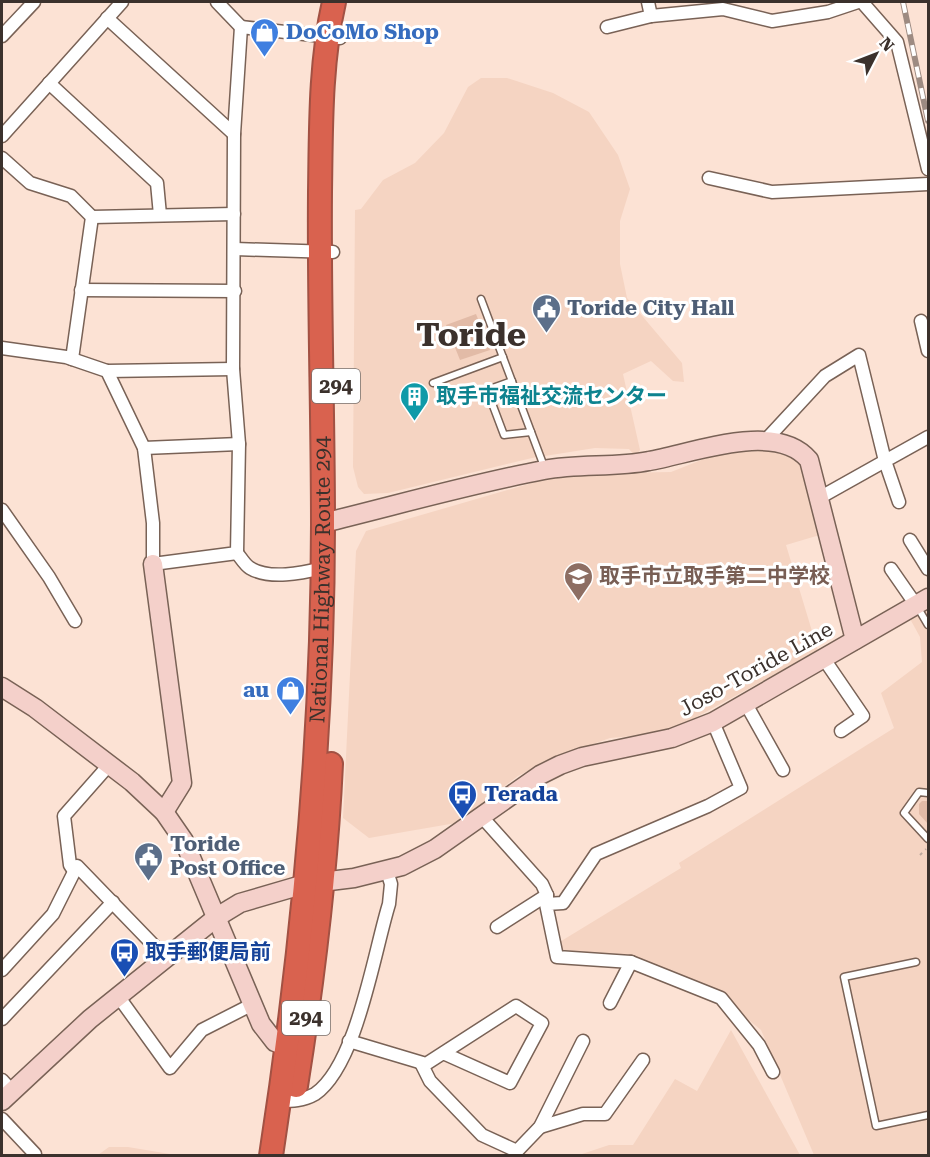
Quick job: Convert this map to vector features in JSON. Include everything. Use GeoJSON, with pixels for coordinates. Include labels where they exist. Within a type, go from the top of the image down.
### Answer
{"type":"FeatureCollection","features":[{"type":"Feature","properties":{"kind":"highway","name":"National Highway Route 294"},"geometry":{"type":"LineString","coordinates":[[271,1155],[286,1101],[315,882],[335,669],[326,252],[334,2]]}},
{"type":"Feature","properties":{"kind":"highway","name":"National Highway Route 294"},"geometry":{"type":"LineString","coordinates":[[333,37],[344,2]]}},
{"type":"Feature","properties":{"kind":"highway","name":"National Highway Route 294"},"geometry":{"type":"LineString","coordinates":[[284,1155],[286,1046],[315,882],[323,568],[331,521]]}},
{"type":"Feature","properties":{"kind":"street"},"geometry":{"type":"LineString","coordinates":[[2,36],[34,2]]}},
{"type":"Feature","properties":{"kind":"street"},"geometry":{"type":"LineString","coordinates":[[2,136],[122,2]]}},
{"type":"Feature","properties":{"kind":"street"},"geometry":{"type":"LineString","coordinates":[[217,2],[241,27],[333,37]]}},
{"type":"Feature","properties":{"kind":"street"},"geometry":{"type":"LineString","coordinates":[[648,2],[651,16]]}},
{"type":"Feature","properties":{"kind":"street"},"geometry":{"type":"LineString","coordinates":[[607,27],[651,16],[723,9],[772,21],[828,12],[860,2],[897,42],[928,169]]}},
{"type":"Feature","properties":{"kind":"street"},"geometry":{"type":"LineString","coordinates":[[107,18],[234,134]]}},
{"type":"Feature","properties":{"kind":"street"},"geometry":{"type":"LineString","coordinates":[[241,27],[234,134],[233,369],[238,444],[237,553],[250,567],[266,573],[303,573],[323,568]]}},
{"type":"Feature","properties":{"kind":"street"},"geometry":{"type":"LineString","coordinates":[[49,82],[157,183],[160,215]]}},
{"type":"Feature","properties":{"kind":"street"},"geometry":{"type":"LineString","coordinates":[[2,158],[30,183],[71,196],[92,217],[234,214]]}},
{"type":"Feature","properties":{"kind":"street"},"geometry":{"type":"LineString","coordinates":[[709,178],[772,192],[928,184]]}},
{"type":"Feature","properties":{"kind":"street"},"geometry":{"type":"LineString","coordinates":[[72,359],[92,217]]}},
{"type":"Feature","properties":{"kind":"street"},"geometry":{"type":"LineString","coordinates":[[235,249],[326,252]]}},
{"type":"Feature","properties":{"kind":"street"},"geometry":{"type":"LineString","coordinates":[[81,290],[235,291]]}},
{"type":"Feature","properties":{"kind":"street"},"geometry":{"type":"LineString","coordinates":[[921,321],[928,351]]}},
{"type":"Feature","properties":{"kind":"street"},"geometry":{"type":"LineString","coordinates":[[2,348],[72,359],[107,371],[233,369]]}},
{"type":"Feature","properties":{"kind":"street"},"geometry":{"type":"LineString","coordinates":[[764,441],[825,376],[859,355],[885,461],[899,502]]}},
{"type":"Feature","properties":{"kind":"street"},"geometry":{"type":"LineString","coordinates":[[107,371],[144,448],[153,523],[153,564],[182,783],[164,812]]}},
{"type":"Feature","properties":{"kind":"street"},"geometry":{"type":"LineString","coordinates":[[819,498],[928,437]]}},
{"type":"Feature","properties":{"kind":"street"},"geometry":{"type":"LineString","coordinates":[[331,521],[545,470],[647,462],[714,446],[764,441],[785,443],[803,453],[809,460],[855,640]]}},
{"type":"Feature","properties":{"kind":"street"},"geometry":{"type":"LineString","coordinates":[[144,448],[238,444]]}},
{"type":"Feature","properties":{"kind":"street"},"geometry":{"type":"LineString","coordinates":[[2,510],[49,577],[75,621]]}},
{"type":"Feature","properties":{"kind":"street"},"geometry":{"type":"LineString","coordinates":[[910,540],[928,569]]}},
{"type":"Feature","properties":{"kind":"street"},"geometry":{"type":"LineString","coordinates":[[153,564],[237,553]]}},
{"type":"Feature","properties":{"kind":"street"},"geometry":{"type":"LineString","coordinates":[[891,569],[922,601]]}},
{"type":"Feature","properties":{"kind":"street","name":"Joso-Toride Line"},"geometry":{"type":"LineString","coordinates":[[5,1091],[217,917],[259,896],[315,882],[387,871],[435,849],[540,775],[582,757],[672,738],[712,722],[922,601]]}},
{"type":"Feature","properties":{"kind":"street"},"geometry":{"type":"LineString","coordinates":[[825,658],[863,716],[841,732]]}},
{"type":"Feature","properties":{"kind":"street"},"geometry":{"type":"LineString","coordinates":[[2,688],[35,708],[109,765],[164,812],[184,841],[267,1033],[275,1042],[286,1046]]}},
{"type":"Feature","properties":{"kind":"street"},"geometry":{"type":"LineString","coordinates":[[746,704],[783,770]]}},
{"type":"Feature","properties":{"kind":"street"},"geometry":{"type":"LineString","coordinates":[[497,927],[547,900],[563,903],[596,854],[708,806],[741,788],[712,722]]}},
{"type":"Feature","properties":{"kind":"street"},"geometry":{"type":"LineString","coordinates":[[74,871],[70,865],[64,816],[109,765]]}},
{"type":"Feature","properties":{"kind":"street"},"geometry":{"type":"LineString","coordinates":[[482,817],[542,884],[557,957],[631,962],[721,998],[759,1045],[773,1072]]}},
{"type":"Feature","properties":{"kind":"street"},"geometry":{"type":"LineString","coordinates":[[2,970],[53,914],[77,866],[166,958]]}},
{"type":"Feature","properties":{"kind":"street"},"geometry":{"type":"LineString","coordinates":[[286,1101],[301,1100],[319,1090],[341,1060],[357,1023],[391,895],[387,871]]}},
{"type":"Feature","properties":{"kind":"street"},"geometry":{"type":"LineString","coordinates":[[2,1019],[114,902]]}},
{"type":"Feature","properties":{"kind":"street"},"geometry":{"type":"LineString","coordinates":[[610,1004],[631,962]]}},
{"type":"Feature","properties":{"kind":"street"},"geometry":{"type":"LineString","coordinates":[[118,996],[170,1068],[202,1030],[253,1004]]}},
{"type":"Feature","properties":{"kind":"street"},"geometry":{"type":"LineString","coordinates":[[349,1041],[426,1064],[443,1053],[516,1006],[542,1023],[510,1083],[443,1053]]}},
{"type":"Feature","properties":{"kind":"street"},"geometry":{"type":"LineString","coordinates":[[421,1063],[430,1081],[482,1135],[519,1153],[540,1127],[583,1041]]}},
{"type":"Feature","properties":{"kind":"street"},"geometry":{"type":"LineString","coordinates":[[540,1127],[583,1114],[605,1114],[643,1060]]}},
{"type":"Feature","properties":{"kind":"street"},"geometry":{"type":"LineString","coordinates":[[2,1119],[35,1154],[33,1155]]}},
{"type":"Feature","properties":{"kind":"lane"},"geometry":{"type":"LineString","coordinates":[[481,299],[545,470]]}},
{"type":"Feature","properties":{"kind":"lane"},"geometry":{"type":"LineString","coordinates":[[433,383],[503,357]]}},
{"type":"Feature","properties":{"kind":"lane"},"geometry":{"type":"LineString","coordinates":[[512,381],[487,390],[504,435],[531,432]]}},
{"type":"Feature","properties":{"kind":"lane"},"geometry":{"type":"LineString","coordinates":[[922,601],[928,625]]}},
{"type":"Feature","properties":{"kind":"lane"},"geometry":{"type":"LineString","coordinates":[[928,793],[919,792],[904,813],[928,839]]}},
{"type":"Feature","properties":{"kind":"lane"},"geometry":{"type":"LineString","coordinates":[[916,962],[844,977],[876,1126],[928,1115]]}},
{"type":"Feature","properties":{"kind":"path"},"geometry":{"type":"LineString","coordinates":[[920,855],[928,847]]}},
{"type":"Feature","properties":{"kind":"shaded area"},"geometry":{"type":"Polygon","coordinates":[[[481,78],[507,78],[553,93],[589,112],[618,155],[630,189],[620,221],[620,264],[627,298],[682,363],[684,382],[673,381],[651,361],[623,374],[640,450],[636,457],[629,449],[595,448],[532,458],[388,493],[364,494],[358,487],[353,467],[355,210],[361,209],[383,180],[415,163],[444,133],[468,87],[481,78]]]}},
{"type":"Feature","properties":{"kind":"shaded area"},"geometry":{"type":"Polygon","coordinates":[[[476,314],[490,350],[460,360],[446,325],[476,314]]]}},
{"type":"Feature","properties":{"kind":"shaded area","name":"取手市立取手第二中学校"},"geometry":{"type":"Polygon","coordinates":[[[782,450],[807,471],[823,534],[786,545],[818,651],[667,733],[610,738],[551,759],[518,776],[456,823],[369,838],[343,818],[356,551],[366,531],[563,474],[671,472],[719,453],[782,450]]]}},
{"type":"Feature","properties":{"kind":"shaded area"},"geometry":{"type":"Polygon","coordinates":[[[928,608],[928,1155],[814,1155],[761,1030],[706,985],[644,962],[560,952],[558,943],[681,868],[679,863],[894,728],[881,693],[922,662],[920,637],[909,617],[928,608]]]}},
{"type":"Feature","properties":{"kind":"shaded area"},"geometry":{"type":"Polygon","coordinates":[[[922,801],[928,801],[928,824],[919,814],[919,804],[922,801]]]}},
{"type":"Feature","properties":{"kind":"shaded area"},"geometry":{"type":"Polygon","coordinates":[[[731,1030],[800,1155],[579,1155],[609,1145],[633,1145],[675,1079],[697,1091],[731,1030]]]}},
{"type":"Feature","properties":{"kind":"shaded area"},"geometry":{"type":"Polygon","coordinates":[[[109,1147],[128,1147],[176,1155],[98,1155],[109,1147]]]}},
{"type":"Feature","properties":{"kind":"railway"},"geometry":{"type":"LineString","coordinates":[[903,2],[928,121]]}},
{"type":"Feature","properties":{"kind":"place","name":"DoCoMo Shop"},"geometry":{"type":"Point","coordinates":[265,58]}},
{"type":"Feature","properties":{"kind":"place","name":"Toride City Hall"},"geometry":{"type":"Point","coordinates":[546,334]}},
{"type":"Feature","properties":{"kind":"place","name":"取手市福祉交流センター"},"geometry":{"type":"Point","coordinates":[415,422]}},
{"type":"Feature","properties":{"kind":"place","name":"取手市立取手第二中学校"},"geometry":{"type":"Point","coordinates":[578,602]}},
{"type":"Feature","properties":{"kind":"place","name":"au"},"geometry":{"type":"Point","coordinates":[290,716]}},
{"type":"Feature","properties":{"kind":"place","name":"Terada"},"geometry":{"type":"Point","coordinates":[463,820]}},
{"type":"Feature","properties":{"kind":"place","name":"Toride Post Office"},"geometry":{"type":"Point","coordinates":[149,882]}},
{"type":"Feature","properties":{"kind":"place","name":"取手郵便局前"},"geometry":{"type":"Point","coordinates":[124,978]}},
{"type":"Feature","properties":{"kind":"district","name":"Toride"},"geometry":{"type":"Point","coordinates":[471,334]}}]}
